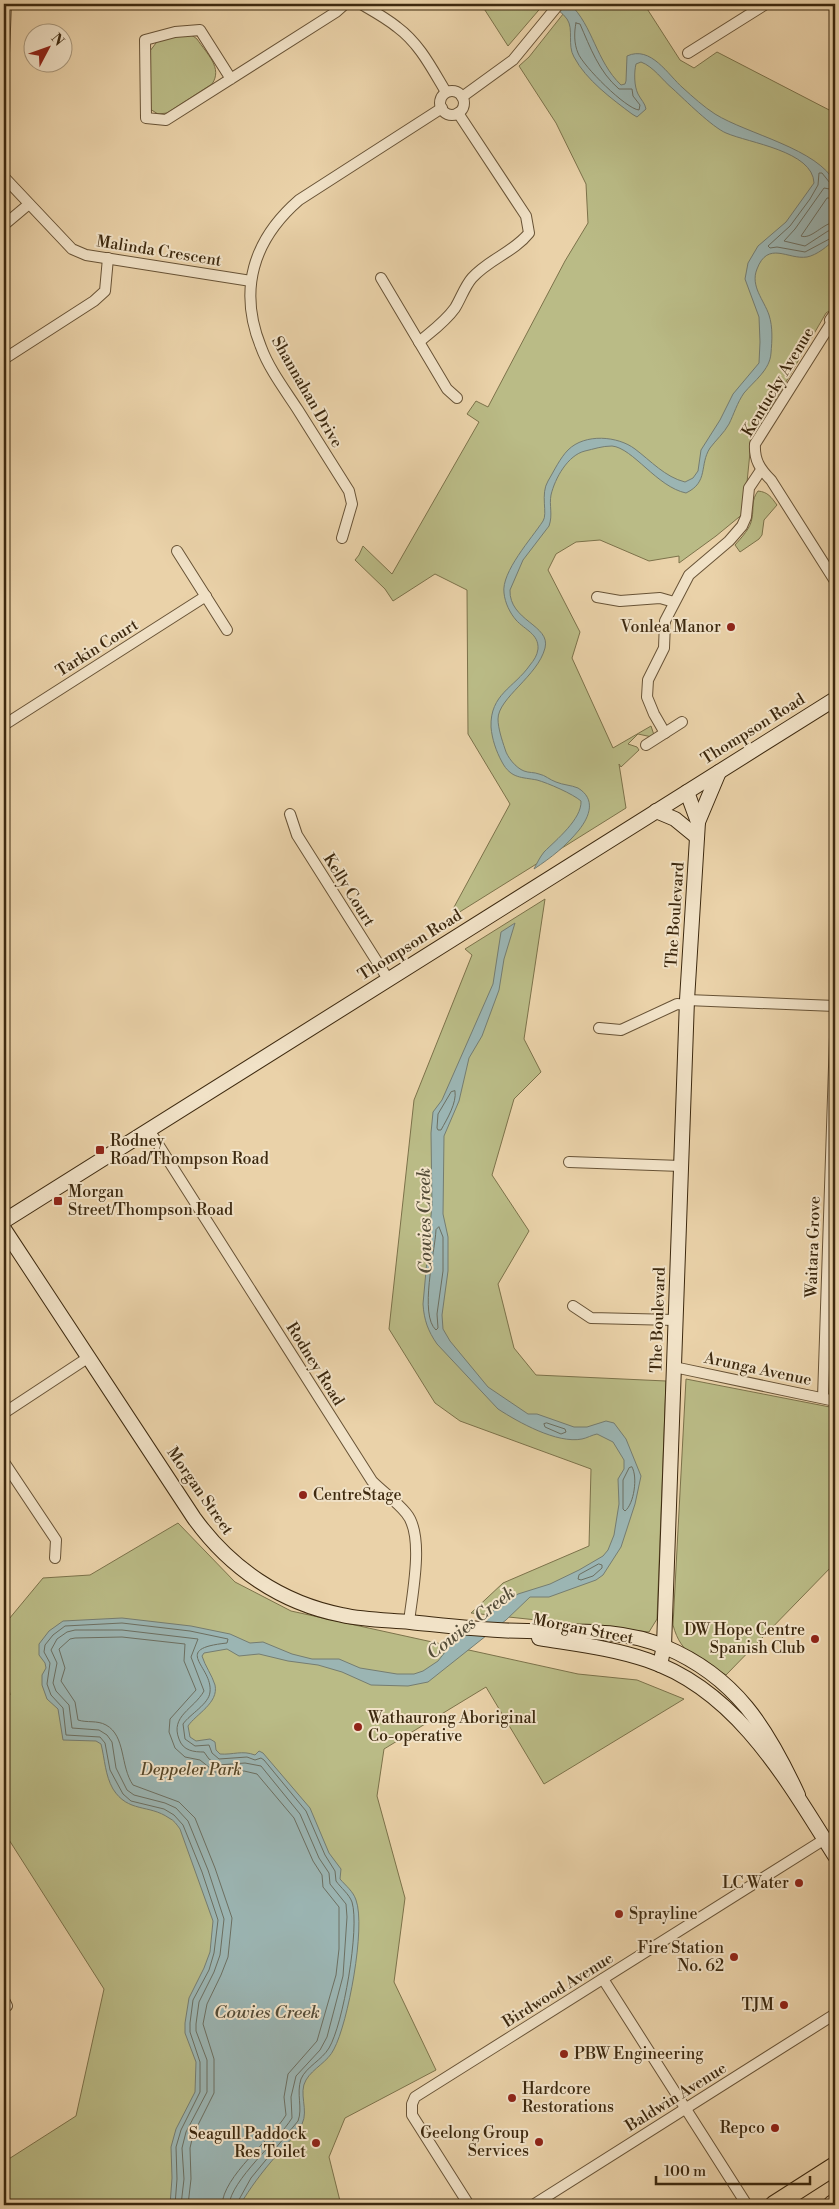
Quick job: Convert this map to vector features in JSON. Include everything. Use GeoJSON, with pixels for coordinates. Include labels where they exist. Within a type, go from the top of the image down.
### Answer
{"type":"FeatureCollection","features":[{"type":"Feature","properties":{"kind":"highway"},"geometry":{"type":"LineString","coordinates":[[774,2205],[835,2166]]}},
{"type":"Feature","properties":{"kind":"main road","name":"Thompson Road"},"geometry":{"type":"LineString","coordinates":[[4,1222],[835,699]]}},
{"type":"Feature","properties":{"kind":"main road"},"geometry":{"type":"LineString","coordinates":[[698,822],[719,772]]}},
{"type":"Feature","properties":{"kind":"main road","name":"The Boulevard"},"geometry":{"type":"LineString","coordinates":[[660,1665],[664,1646],[687,1003],[698,822],[687,792]]}},
{"type":"Feature","properties":{"kind":"main road"},"geometry":{"type":"LineString","coordinates":[[656,811],[675,819],[697,837]]}},
{"type":"Feature","properties":{"kind":"main road","name":"Morgan Street"},"geometry":{"type":"LineString","coordinates":[[4,1222],[89,1357],[198,1523],[219,1548],[244,1571],[280,1594],[312,1608],[351,1617],[462,1629],[600,1632],[627,1636],[664,1646]]}},
{"type":"Feature","properties":{"kind":"main road","name":"Morgan Street"},"geometry":{"type":"LineString","coordinates":[[499,1631],[623,1653],[660,1665]]}},
{"type":"Feature","properties":{"kind":"main road"},"geometry":{"type":"LineString","coordinates":[[664,1646],[692,1661],[718,1679],[746,1706],[771,1740],[798,1795],[835,1856]]}},
{"type":"Feature","properties":{"kind":"main road"},"geometry":{"type":"LineString","coordinates":[[660,1665],[698,1685],[727,1708],[747,1730],[798,1795]]}},
{"type":"Feature","properties":{"kind":"street"},"geometry":{"type":"LineString","coordinates":[[4,53],[6,4]]}},
{"type":"Feature","properties":{"kind":"street"},"geometry":{"type":"LineString","coordinates":[[231,79],[200,30],[175,32],[145,40],[146,118],[166,120],[231,79],[336,12],[345,4]]}},
{"type":"Feature","properties":{"kind":"street"},"geometry":{"type":"LineString","coordinates":[[361,4],[397,26],[410,38],[421,50],[446,92]]}},
{"type":"Feature","properties":{"kind":"street"},"geometry":{"type":"LineString","coordinates":[[462,97],[514,60],[559,4]]}},
{"type":"Feature","properties":{"kind":"street"},"geometry":{"type":"LineString","coordinates":[[688,53],[766,4]]}},
{"type":"Feature","properties":{"kind":"street"},"geometry":{"type":"LineString","coordinates":[[446,92],[457,92],[462,97],[463,109],[458,113],[446,114],[442,108],[442,96],[446,92]]}},
{"type":"Feature","properties":{"kind":"street","name":"Shannahan Drive"},"geometry":{"type":"LineString","coordinates":[[342,538],[352,504],[349,491],[261,348],[253,321],[249,296],[251,281],[258,255],[281,215],[299,200],[442,108]]}},
{"type":"Feature","properties":{"kind":"street"},"geometry":{"type":"LineString","coordinates":[[419,342],[442,324],[454,310],[471,279],[484,266],[522,242],[529,233],[526,216],[458,113]]}},
{"type":"Feature","properties":{"kind":"street","name":"Malinda Crescent"},"geometry":{"type":"LineString","coordinates":[[4,177],[72,249],[86,255],[251,281]]}},
{"type":"Feature","properties":{"kind":"street"},"geometry":{"type":"LineString","coordinates":[[4,225],[29,204]]}},
{"type":"Feature","properties":{"kind":"street"},"geometry":{"type":"LineString","coordinates":[[4,359],[105,291],[108,258]]}},
{"type":"Feature","properties":{"kind":"street"},"geometry":{"type":"LineString","coordinates":[[381,278],[447,389],[457,398]]}},
{"type":"Feature","properties":{"kind":"street","name":"Kentucky Avenue"},"geometry":{"type":"LineString","coordinates":[[835,314],[830,317],[833,327],[755,444],[754,455],[761,470],[771,480],[835,581]]}},
{"type":"Feature","properties":{"kind":"street"},"geometry":{"type":"LineString","coordinates":[[665,733],[647,697],[648,680],[664,648],[665,621],[674,602],[694,570],[729,541],[742,526],[746,517],[750,488],[761,470]]}},
{"type":"Feature","properties":{"kind":"street"},"geometry":{"type":"LineString","coordinates":[[177,551],[228,630]]}},
{"type":"Feature","properties":{"kind":"street","name":"Tarkin Court"},"geometry":{"type":"LineString","coordinates":[[4,725],[206,596]]}},
{"type":"Feature","properties":{"kind":"street"},"geometry":{"type":"LineString","coordinates":[[597,597],[620,601],[660,598],[674,602]]}},
{"type":"Feature","properties":{"kind":"street"},"geometry":{"type":"LineString","coordinates":[[646,745],[682,722]]}},
{"type":"Feature","properties":{"kind":"street","name":"Kelly Court"},"geometry":{"type":"LineString","coordinates":[[290,814],[297,835],[388,979]]}},
{"type":"Feature","properties":{"kind":"street"},"geometry":{"type":"LineString","coordinates":[[599,1028],[620,1030],[677,1004],[687,1003],[835,1006]]}},
{"type":"Feature","properties":{"kind":"street","name":"Waitara Grove"},"geometry":{"type":"LineString","coordinates":[[823,1398],[835,1037]]}},
{"type":"Feature","properties":{"kind":"street","name":"Rodney Road"},"geometry":{"type":"LineString","coordinates":[[149,1130],[372,1481],[407,1514],[415,1530],[416,1550],[409,1622]]}},
{"type":"Feature","properties":{"kind":"street"},"geometry":{"type":"LineString","coordinates":[[569,1162],[681,1166]]}},
{"type":"Feature","properties":{"kind":"street"},"geometry":{"type":"LineString","coordinates":[[572,1306],[591,1318],[675,1320]]}},
{"type":"Feature","properties":{"kind":"street"},"geometry":{"type":"LineString","coordinates":[[4,1413],[89,1357]]}},
{"type":"Feature","properties":{"kind":"street","name":"Arunga Avenue"},"geometry":{"type":"LineString","coordinates":[[674,1367],[835,1400]]}},
{"type":"Feature","properties":{"kind":"street"},"geometry":{"type":"LineString","coordinates":[[4,1462],[56,1540],[55,1558]]}},
{"type":"Feature","properties":{"kind":"street","name":"Birdwood Avenue"},"geometry":{"type":"LineString","coordinates":[[469,2205],[412,2115],[412,2104],[415,2097],[825,1839]]}},
{"type":"Feature","properties":{"kind":"street"},"geometry":{"type":"LineString","coordinates":[[603,1979],[747,2205]]}},
{"type":"Feature","properties":{"kind":"street","name":"Baldwin Avenue"},"geometry":{"type":"LineString","coordinates":[[533,2205],[835,2014]]}},
{"type":"Feature","properties":{"kind":"green space"},"geometry":{"type":"Polygon","coordinates":[[[481,4],[544,4],[508,46],[481,4]]]}},
{"type":"Feature","properties":{"kind":"green space"},"geometry":{"type":"Polygon","coordinates":[[[571,4],[644,4],[680,60],[694,68],[717,52],[835,113],[835,307],[826,313],[751,442],[744,513],[679,563],[679,556],[649,561],[600,540],[576,542],[556,554],[548,570],[580,632],[572,658],[613,748],[651,726],[654,735],[652,737],[638,734],[628,744],[637,747],[639,750],[621,767],[619,764],[626,808],[458,913],[453,909],[510,804],[468,734],[467,590],[435,574],[393,601],[385,589],[355,560],[363,546],[392,574],[479,422],[467,414],[476,401],[488,407],[565,261],[588,223],[586,184],[556,123],[519,66],[529,57],[571,4]]]}},
{"type":"Feature","properties":{"kind":"green space"},"geometry":{"type":"Polygon","coordinates":[[[186,34],[197,39],[209,56],[215,67],[215,78],[212,84],[167,113],[158,114],[150,109],[150,51],[159,39],[186,34]]]}},
{"type":"Feature","properties":{"kind":"green space"},"geometry":{"type":"Polygon","coordinates":[[[758,491],[767,494],[777,505],[764,520],[762,535],[759,539],[740,552],[735,545],[750,525],[754,501],[758,491]]]}},
{"type":"Feature","properties":{"kind":"green space"},"geometry":{"type":"Polygon","coordinates":[[[545,899],[524,1039],[541,1072],[514,1099],[492,1175],[529,1231],[498,1284],[514,1348],[536,1375],[666,1381],[657,1619],[649,1632],[471,1613],[503,1583],[589,1546],[591,1469],[460,1421],[435,1403],[389,1329],[414,1100],[472,955],[465,949],[545,899]]]}},
{"type":"Feature","properties":{"kind":"green space"},"geometry":{"type":"Polygon","coordinates":[[[686,1379],[835,1408],[835,1563],[726,1675],[693,1656],[681,1644],[673,1625],[686,1379]]]}},
{"type":"Feature","properties":{"kind":"green space","name":"Deppeler Park"},"geometry":{"type":"Polygon","coordinates":[[[178,1523],[235,1582],[291,1611],[578,1674],[637,1680],[684,1699],[544,1784],[486,1687],[384,1749],[377,1796],[405,1898],[394,1982],[436,2070],[345,2118],[329,2157],[341,2205],[4,2205],[4,2162],[76,2116],[104,1989],[4,1832],[4,1700],[10,1695],[4,1655],[4,1625],[43,1578],[90,1575],[178,1523]]]}},
{"type":"Feature","properties":{"kind":"water"},"geometry":{"type":"Polygon","coordinates":[[[550,4],[570,4],[578,13],[606,65],[621,85],[625,84],[626,81],[627,56],[644,55],[658,63],[683,88],[715,114],[781,143],[814,161],[827,171],[835,183],[835,239],[811,256],[800,257],[773,253],[767,255],[762,260],[755,275],[755,281],[758,293],[767,309],[772,329],[770,359],[765,370],[744,393],[727,427],[710,448],[701,478],[693,489],[686,493],[675,489],[655,476],[628,453],[612,446],[579,453],[563,468],[556,482],[551,495],[549,526],[523,560],[510,590],[511,600],[516,609],[542,634],[545,640],[545,648],[535,668],[504,703],[500,711],[498,723],[506,752],[515,765],[521,770],[578,788],[587,797],[589,808],[583,825],[574,836],[534,869],[544,852],[573,822],[580,808],[581,801],[547,784],[509,772],[498,754],[492,736],[491,727],[494,707],[504,692],[524,673],[536,656],[538,649],[534,636],[516,620],[508,608],[504,593],[507,575],[543,521],[545,514],[544,498],[548,481],[562,457],[575,445],[583,441],[602,438],[620,441],[635,449],[658,468],[678,480],[685,482],[693,478],[698,471],[701,450],[720,420],[733,394],[759,363],[759,317],[745,279],[748,263],[758,246],[786,222],[814,183],[811,172],[803,163],[792,156],[720,130],[699,113],[654,70],[641,62],[636,64],[635,83],[638,94],[646,109],[637,117],[632,114],[585,74],[572,52],[570,27],[567,19],[550,4]]]}},
{"type":"Feature","properties":{"kind":"water","name":"Cowies Creek"},"geometry":{"type":"Polygon","coordinates":[[[515,923],[504,959],[499,990],[482,1036],[469,1058],[459,1101],[444,1136],[443,1214],[448,1237],[448,1271],[442,1315],[443,1329],[450,1341],[488,1387],[528,1414],[537,1414],[574,1427],[587,1427],[606,1421],[614,1423],[626,1439],[641,1476],[635,1504],[621,1547],[603,1575],[596,1580],[549,1597],[530,1597],[506,1620],[428,1682],[408,1686],[371,1685],[342,1672],[318,1665],[288,1661],[259,1654],[239,1656],[227,1649],[204,1653],[202,1656],[214,1681],[215,1691],[210,1703],[188,1726],[190,1737],[196,1741],[210,1739],[215,1742],[216,1750],[220,1754],[242,1753],[255,1755],[259,1751],[263,1753],[310,1808],[329,1853],[341,1869],[340,1879],[355,1897],[359,1931],[354,1975],[345,2019],[331,2054],[306,2080],[303,2090],[304,2119],[302,2124],[261,2174],[240,2205],[170,2205],[172,2178],[171,2147],[176,2129],[195,2092],[196,2062],[185,2033],[185,2023],[189,1998],[210,1952],[213,1921],[180,1829],[171,1819],[154,1811],[132,1805],[119,1797],[108,1778],[101,1744],[96,1741],[63,1740],[58,1709],[47,1699],[42,1685],[42,1675],[46,1668],[39,1655],[39,1644],[49,1631],[63,1621],[122,1618],[191,1626],[230,1634],[250,1643],[263,1642],[292,1654],[312,1659],[339,1659],[360,1668],[397,1674],[414,1674],[423,1671],[438,1661],[449,1647],[491,1612],[518,1594],[550,1584],[579,1570],[603,1556],[608,1550],[614,1535],[619,1504],[618,1479],[624,1469],[624,1460],[613,1442],[597,1434],[572,1440],[550,1435],[527,1426],[498,1409],[437,1344],[425,1320],[423,1304],[432,1205],[431,1133],[433,1112],[442,1100],[493,984],[501,932],[515,923]]]}},
{"type":"Feature","properties":{"kind":"place","name":"Vonlea Manor"},"geometry":{"type":"Point","coordinates":[731,627]}},
{"type":"Feature","properties":{"kind":"place","name":"Rodney Road/Thompson Road"},"geometry":{"type":"Point","coordinates":[100,1150]}},
{"type":"Feature","properties":{"kind":"place","name":"Morgan Street/Thompson Road"},"geometry":{"type":"Point","coordinates":[58,1201]}},
{"type":"Feature","properties":{"kind":"place","name":"CentreStage"},"geometry":{"type":"Point","coordinates":[303,1495]}},
{"type":"Feature","properties":{"kind":"place","name":"DW Hope Centre Spanish Club"},"geometry":{"type":"Point","coordinates":[815,1639]}},
{"type":"Feature","properties":{"kind":"place","name":"Wathaurong Aboriginal Co-operative"},"geometry":{"type":"Point","coordinates":[358,1727]}},
{"type":"Feature","properties":{"kind":"place","name":"LC Water"},"geometry":{"type":"Point","coordinates":[799,1883]}},
{"type":"Feature","properties":{"kind":"place","name":"Sprayline"},"geometry":{"type":"Point","coordinates":[619,1914]}},
{"type":"Feature","properties":{"kind":"place","name":"Fire Station No. 62"},"geometry":{"type":"Point","coordinates":[734,1957]}},
{"type":"Feature","properties":{"kind":"place","name":"TJM"},"geometry":{"type":"Point","coordinates":[784,2005]}},
{"type":"Feature","properties":{"kind":"place","name":"PBW Engineering"},"geometry":{"type":"Point","coordinates":[564,2054]}},
{"type":"Feature","properties":{"kind":"place","name":"Hardcore Restorations"},"geometry":{"type":"Point","coordinates":[512,2098]}},
{"type":"Feature","properties":{"kind":"place","name":"Repco"},"geometry":{"type":"Point","coordinates":[775,2128]}},
{"type":"Feature","properties":{"kind":"place","name":"Geelong Group Services"},"geometry":{"type":"Point","coordinates":[539,2142]}},
{"type":"Feature","properties":{"kind":"place","name":"Seagull Paddock Res Toilet"},"geometry":{"type":"Point","coordinates":[316,2143]}}]}
